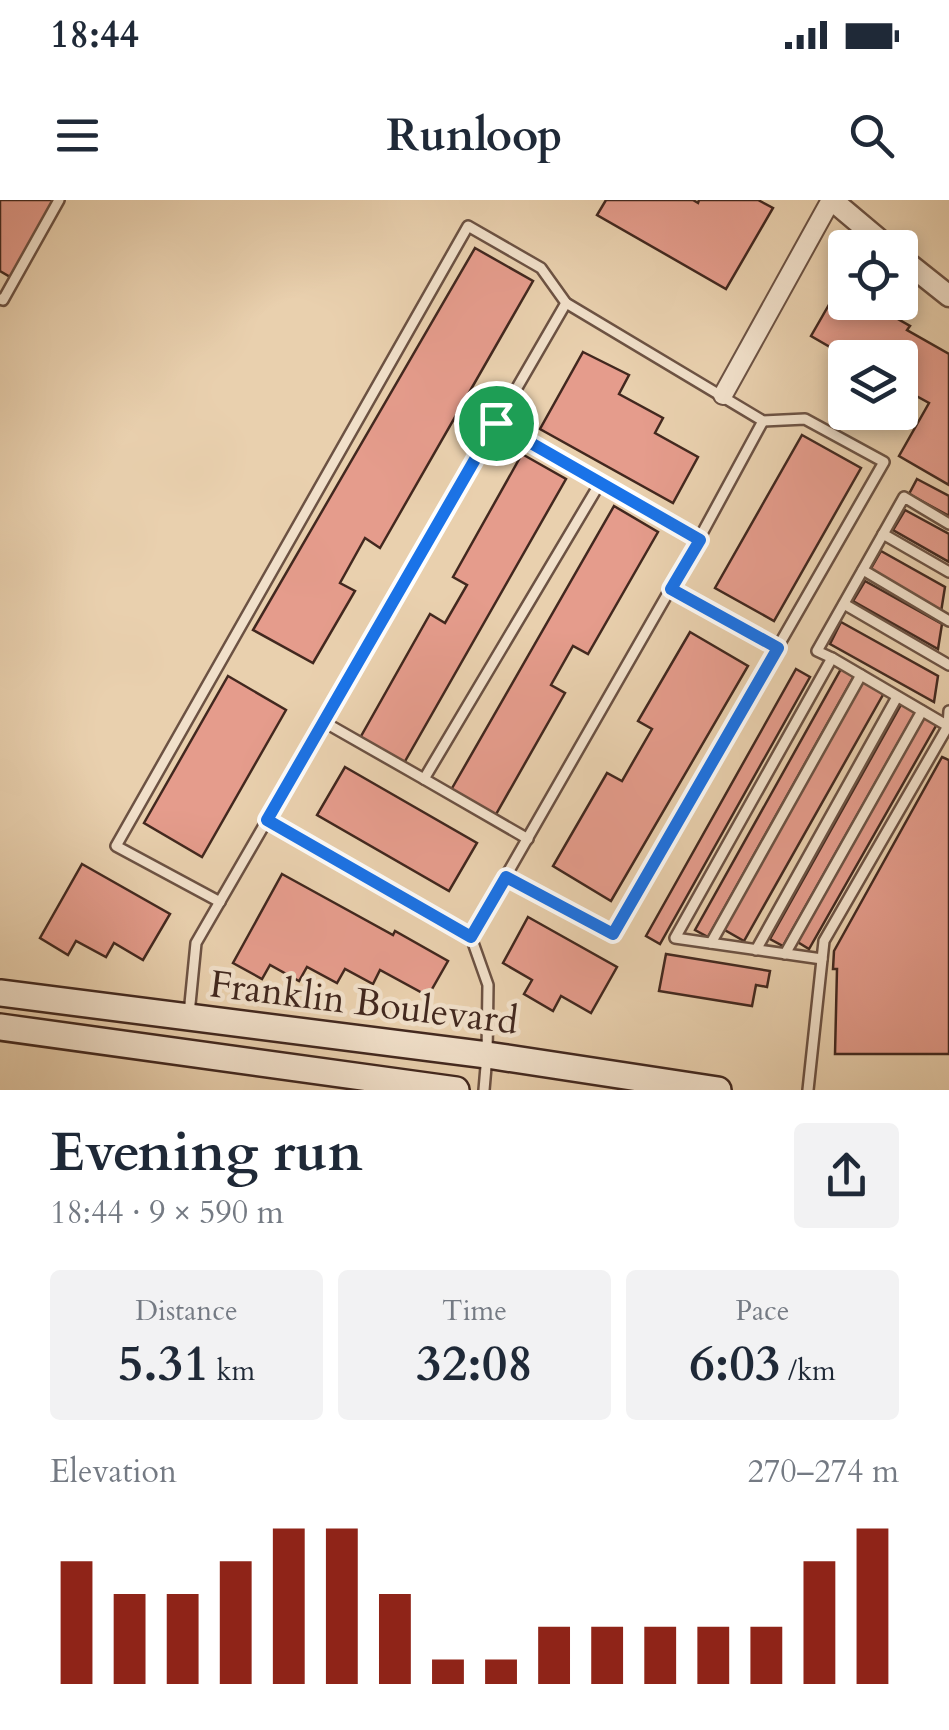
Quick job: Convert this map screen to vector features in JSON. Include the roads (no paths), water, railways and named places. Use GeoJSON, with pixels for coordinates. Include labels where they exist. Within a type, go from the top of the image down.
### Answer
{"type":"FeatureCollection","features":[{"type":"Feature","properties":{"kind":"main road","name":"Franklin Boulevard"},"geometry":{"type":"LineString","coordinates":[[0,993],[488,1055],[718,1090]]}},
{"type":"Feature","properties":{"kind":"main road","name":"Franklin Boulevard"},"geometry":{"type":"LineString","coordinates":[[0,1027],[456,1090]]}},
{"type":"Feature","properties":{"kind":"street"},"geometry":{"type":"LineString","coordinates":[[723,395],[832,200],[868,230]]}},
{"type":"Feature","properties":{"kind":"street"},"geometry":{"type":"LineString","coordinates":[[918,271],[949,296]]}},
{"type":"Feature","properties":{"kind":"lane"},"geometry":{"type":"LineString","coordinates":[[1,302],[59,200]]}},
{"type":"Feature","properties":{"kind":"lane"},"geometry":{"type":"LineString","coordinates":[[220,902],[116,846],[468,226],[541,268],[566,303],[763,421],[805,419],[884,462],[613,934],[506,877]]}},
{"type":"Feature","properties":{"kind":"lane"},"geometry":{"type":"LineString","coordinates":[[189,1017],[196,942],[566,303]]}},
{"type":"Feature","properties":{"kind":"lane"},"geometry":{"type":"LineString","coordinates":[[471,937],[700,540],[763,421]]}},
{"type":"Feature","properties":{"kind":"lane"},"geometry":{"type":"LineString","coordinates":[[496,423],[700,540]]}},
{"type":"Feature","properties":{"kind":"lane"},"geometry":{"type":"LineString","coordinates":[[424,779],[600,482]]}},
{"type":"Feature","properties":{"kind":"lane"},"geometry":{"type":"LineString","coordinates":[[948,726],[817,650],[904,497],[949,524]]}},
{"type":"Feature","properties":{"kind":"lane"},"geometry":{"type":"LineString","coordinates":[[883,534],[949,572]]}},
{"type":"Feature","properties":{"kind":"lane"},"geometry":{"type":"LineString","coordinates":[[863,570],[949,621]]}},
{"type":"Feature","properties":{"kind":"lane"},"geometry":{"type":"LineString","coordinates":[[671,589],[778,648]]}},
{"type":"Feature","properties":{"kind":"lane"},"geometry":{"type":"LineString","coordinates":[[844,604],[949,665]]}},
{"type":"Feature","properties":{"kind":"lane"},"geometry":{"type":"LineString","coordinates":[[822,959],[675,938],[832,658]]}},
{"type":"Feature","properties":{"kind":"lane"},"geometry":{"type":"LineString","coordinates":[[711,943],[861,675]]}},
{"type":"Feature","properties":{"kind":"lane"},"geometry":{"type":"LineString","coordinates":[[756,950],[897,697]]}},
{"type":"Feature","properties":{"kind":"lane"},"geometry":{"type":"LineString","coordinates":[[808,1090],[824,940],[948,726],[949,710]]}},
{"type":"Feature","properties":{"kind":"lane"},"geometry":{"type":"LineString","coordinates":[[785,954],[922,711]]}},
{"type":"Feature","properties":{"kind":"lane"},"geometry":{"type":"LineString","coordinates":[[324,722],[528,839]]}},
{"type":"Feature","properties":{"kind":"lane"},"geometry":{"type":"LineString","coordinates":[[267,820],[471,937],[488,986],[484,1090]]}}]}
